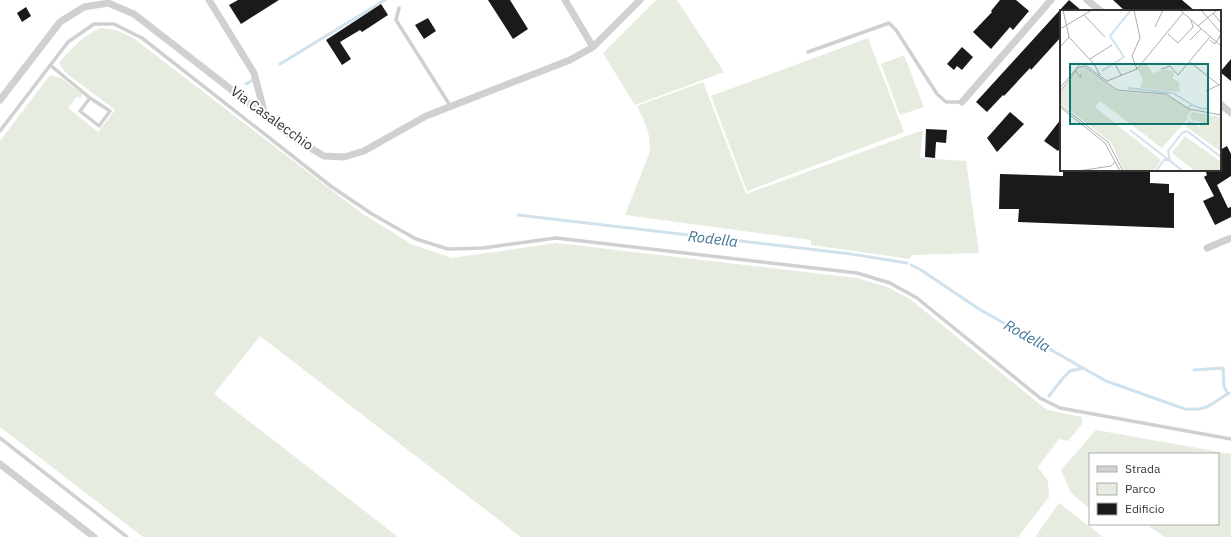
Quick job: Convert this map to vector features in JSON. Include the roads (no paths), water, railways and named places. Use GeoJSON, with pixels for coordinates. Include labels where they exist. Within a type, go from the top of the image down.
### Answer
{"type":"FeatureCollection","features":[{"type":"Feature","properties":{"kind":"street"},"geometry":{"type":"LineString","coordinates":[[209,0],[254,73],[265,115]]}},
{"type":"Feature","properties":{"kind":"street"},"geometry":{"type":"LineString","coordinates":[[565,0],[593,47]]}},
{"type":"Feature","properties":{"kind":"street","name":"Via Casalecchio"},"geometry":{"type":"LineString","coordinates":[[0,100],[60,22],[84,7],[108,3],[134,14],[295,139],[324,156],[344,157],[364,151],[426,116],[570,60],[593,47],[640,0]]}},
{"type":"Feature","properties":{"kind":"street"},"geometry":{"type":"LineString","coordinates":[[962,102],[1051,0]]}},
{"type":"Feature","properties":{"kind":"street"},"geometry":{"type":"LineString","coordinates":[[1087,0],[1100,10]]}},
{"type":"Feature","properties":{"kind":"street"},"geometry":{"type":"LineString","coordinates":[[1221,105],[1231,113]]}},
{"type":"Feature","properties":{"kind":"street"},"geometry":{"type":"LineString","coordinates":[[1208,248],[1231,238]]}},
{"type":"Feature","properties":{"kind":"street"},"geometry":{"type":"LineString","coordinates":[[0,464],[94,537]]}},
{"type":"Feature","properties":{"kind":"lane"},"geometry":{"type":"LineString","coordinates":[[399,8],[396,20],[450,106]]}},
{"type":"Feature","properties":{"kind":"lane"},"geometry":{"type":"LineString","coordinates":[[0,131],[68,42],[94,24],[114,24],[142,38],[332,187],[372,214],[416,239],[448,249],[483,248],[556,238],[857,273],[890,282],[917,298],[1040,398],[1060,408],[1231,439]]}},
{"type":"Feature","properties":{"kind":"lane"},"geometry":{"type":"LineString","coordinates":[[808,52],[889,24],[896,30],[937,94],[946,102],[962,102]]}},
{"type":"Feature","properties":{"kind":"lane"},"geometry":{"type":"LineString","coordinates":[[50,65],[90,98],[110,111],[99,126],[80,110],[90,98]]}},
{"type":"Feature","properties":{"kind":"lane"},"geometry":{"type":"LineString","coordinates":[[0,438],[127,537]]}},
{"type":"Feature","properties":{"kind":"waterway"},"geometry":{"type":"LineString","coordinates":[[280,64],[385,0]]}},
{"type":"Feature","properties":{"kind":"waterway"},"geometry":{"type":"LineString","coordinates":[[246,84],[253,80]]}},
{"type":"Feature","properties":{"kind":"waterway","name":"Rodella"},"geometry":{"type":"LineString","coordinates":[[518,215],[851,254],[907,263]]}},
{"type":"Feature","properties":{"kind":"waterway","name":"Rodella"},"geometry":{"type":"LineString","coordinates":[[911,265],[921,270],[979,309],[1083,368]]}},
{"type":"Feature","properties":{"kind":"waterway","name":"Rodella"},"geometry":{"type":"LineString","coordinates":[[1049,396],[1070,371],[1083,368],[1106,381],[1185,409],[1204,408],[1229,393]]}},
{"type":"Feature","properties":{"kind":"waterway","name":"Rodella"},"geometry":{"type":"LineString","coordinates":[[1194,370],[1223,368],[1224,387],[1228,394]]}}]}
